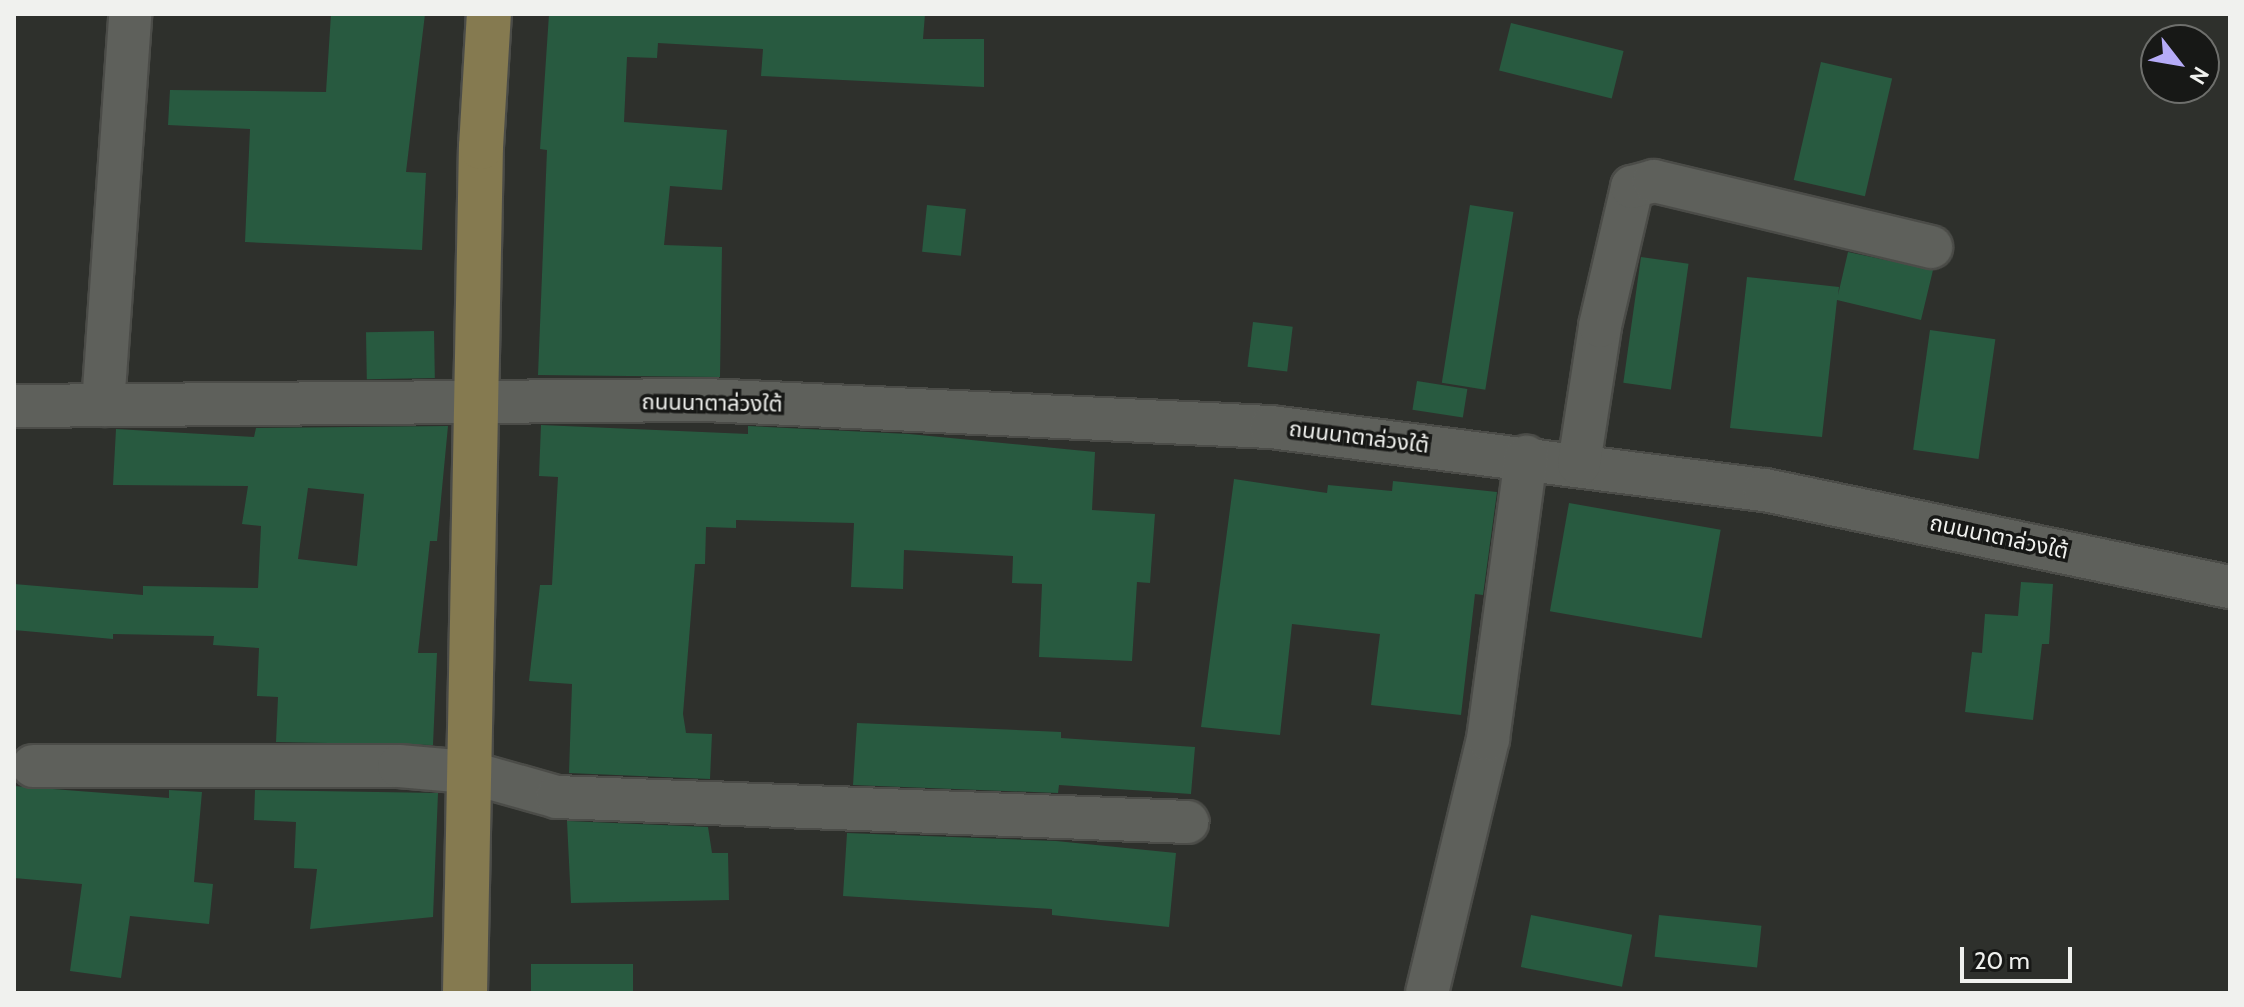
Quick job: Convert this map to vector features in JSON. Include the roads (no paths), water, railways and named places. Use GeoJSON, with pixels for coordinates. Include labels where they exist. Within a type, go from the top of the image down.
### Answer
{"type":"FeatureCollection","features":[{"type":"Feature","properties":{"kind":"main road"},"geometry":{"type":"LineString","coordinates":[[465,993],[475,404],[489,14]]}},
{"type":"Feature","properties":{"kind":"street"},"geometry":{"type":"LineString","coordinates":[[103,405],[130,14]]}},
{"type":"Feature","properties":{"kind":"street"},"geometry":{"type":"LineString","coordinates":[[1579,464],[1600,326],[1632,187],[1654,181],[1931,247]]}},
{"type":"Feature","properties":{"kind":"street","name":"ถนนนาตาล่วงใต้"},"geometry":{"type":"LineString","coordinates":[[14,406],[706,400],[1271,427],[1526,457],[1765,490],[2230,587]]}},
{"type":"Feature","properties":{"kind":"street"},"geometry":{"type":"LineString","coordinates":[[1427,993],[1488,739],[1526,457]]}},
{"type":"Feature","properties":{"kind":"street"},"geometry":{"type":"LineString","coordinates":[[33,766],[399,766],[468,772],[557,797],[1188,822]]}}]}
